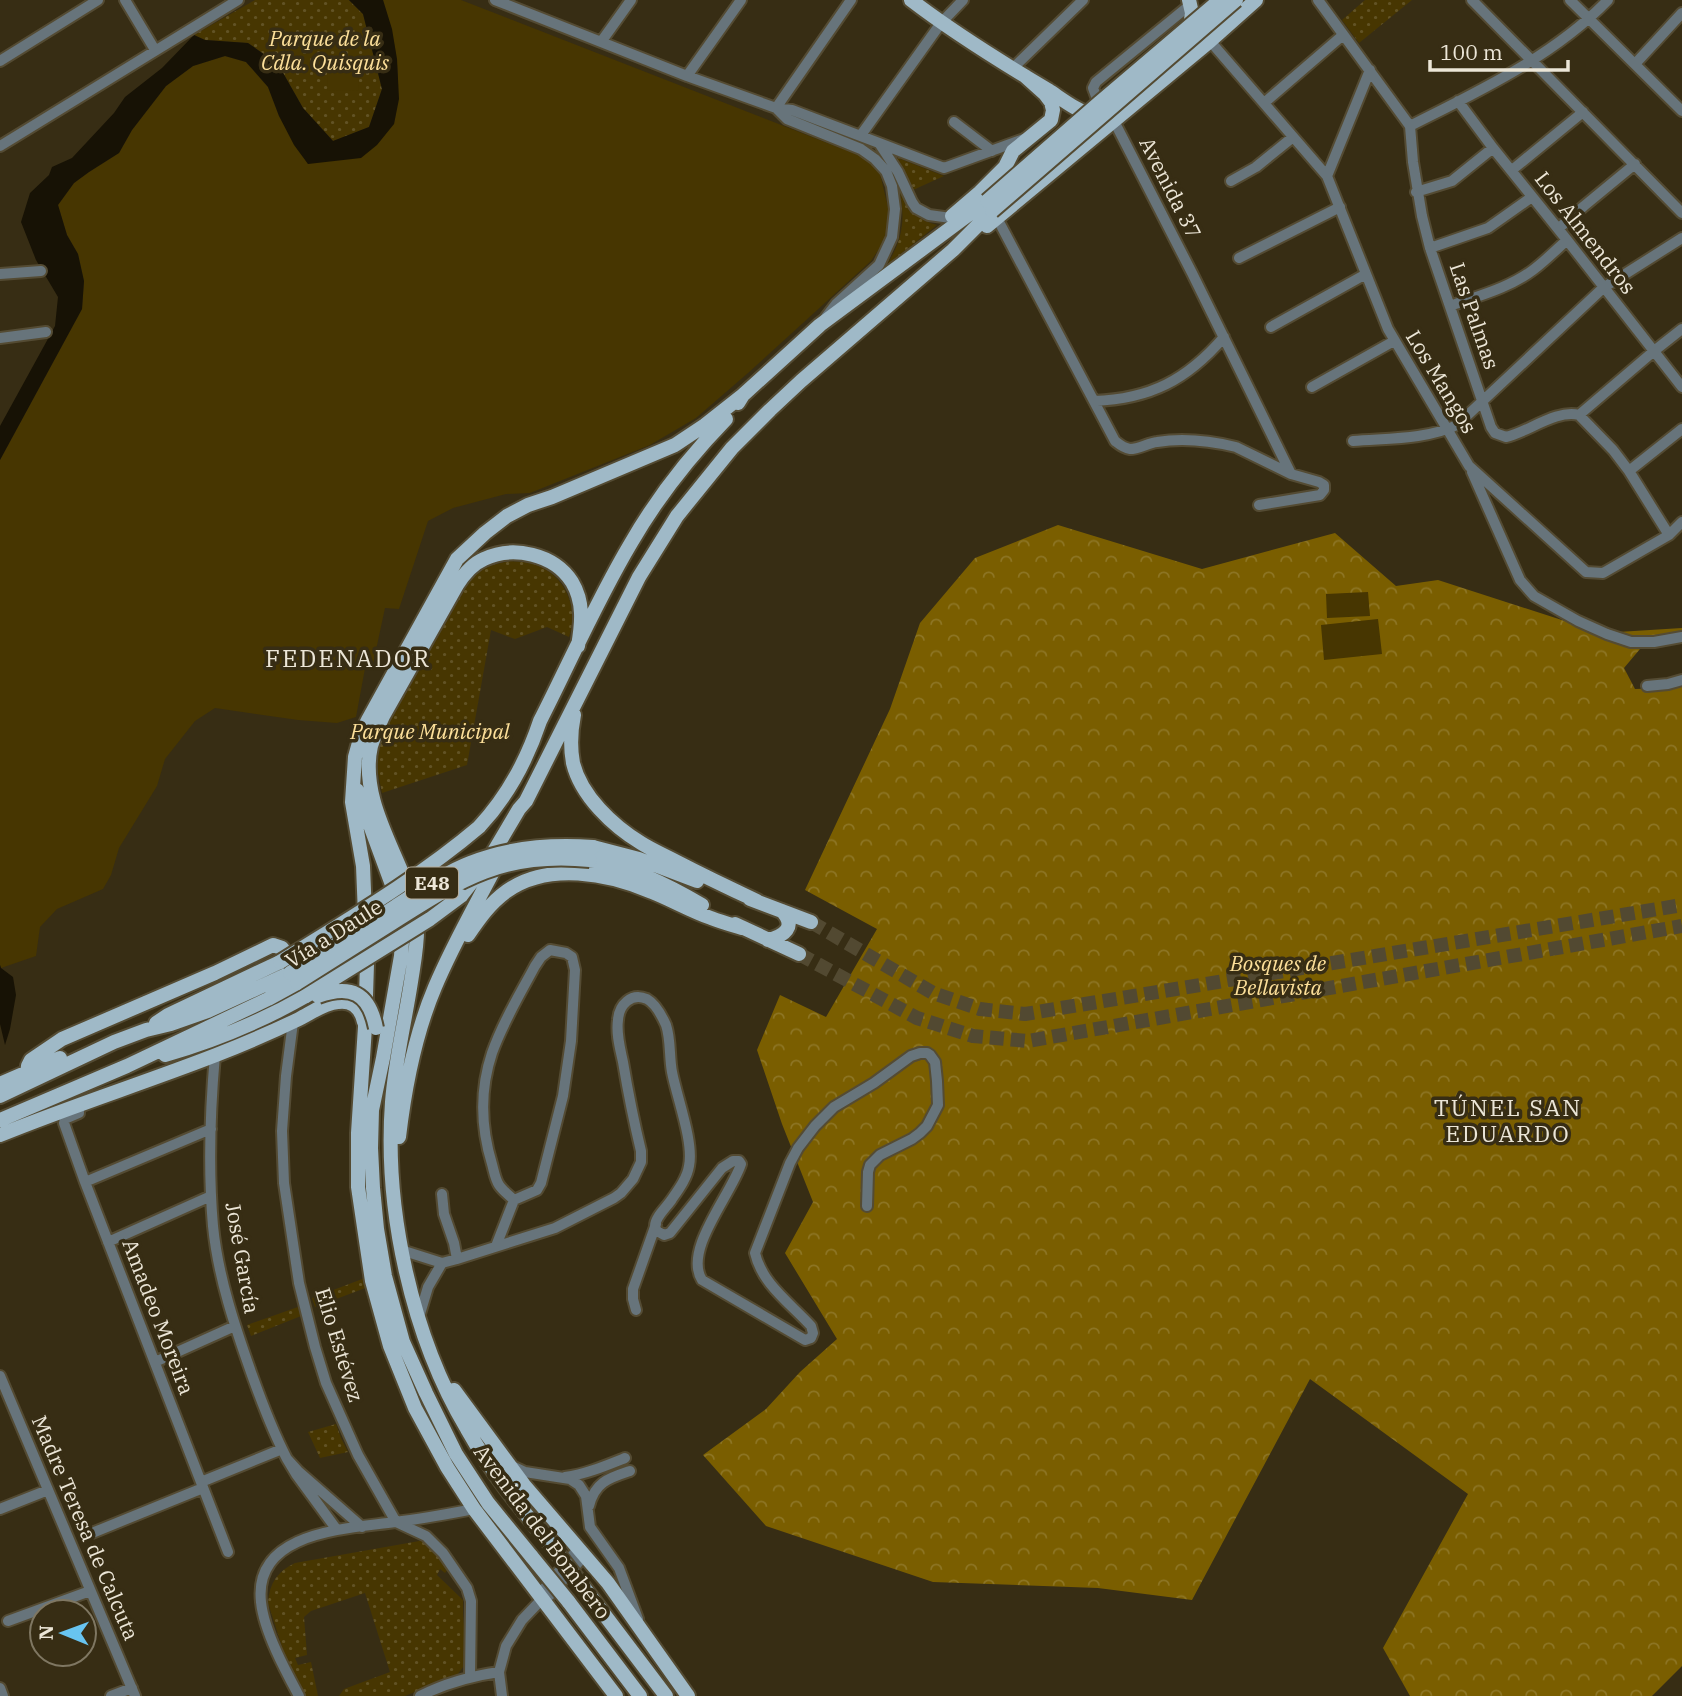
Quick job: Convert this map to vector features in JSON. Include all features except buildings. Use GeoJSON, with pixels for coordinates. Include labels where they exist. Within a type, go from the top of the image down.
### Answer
{"type":"FeatureCollection","features":[{"type":"Feature","properties":{"kind":"main road"},"geometry":{"type":"LineString","coordinates":[[911,0],[941,23],[1019,73],[1114,121]]}},
{"type":"Feature","properties":{"kind":"main road"},"geometry":{"type":"LineString","coordinates":[[393,1178],[400,1122],[416,1044],[436,986],[639,577],[677,516],[732,447],[802,380],[953,250],[1098,103],[1221,0],[1230,9],[1241,10],[1247,3]]}},
{"type":"Feature","properties":{"kind":"main road"},"geometry":{"type":"LineString","coordinates":[[894,269],[992,210],[1076,152],[1210,41],[1247,3]]}},
{"type":"Feature","properties":{"kind":"main road"},"geometry":{"type":"LineString","coordinates":[[992,210],[1247,3]]}},
{"type":"Feature","properties":{"kind":"main road"},"geometry":{"type":"LineString","coordinates":[[1169,75],[1191,28],[1192,13],[1187,4]]}},
{"type":"Feature","properties":{"kind":"main road"},"geometry":{"type":"LineString","coordinates":[[1090,111],[1181,40],[1191,28]]}},
{"type":"Feature","properties":{"kind":"main road"},"geometry":{"type":"LineString","coordinates":[[1005,167],[1013,151],[1051,120],[1053,110],[1045,94],[1019,73]]}},
{"type":"Feature","properties":{"kind":"main road"},"geometry":{"type":"LineString","coordinates":[[743,395],[820,325],[894,269],[1005,167],[1055,127],[1070,129],[1078,139],[1076,152]]}},
{"type":"Feature","properties":{"kind":"main road","name":"Vía a Daule"},"geometry":{"type":"LineString","coordinates":[[146,1030],[168,1016],[280,961],[425,869],[479,827],[500,802],[532,745],[540,721],[619,564],[645,520],[664,492],[705,440],[732,412],[743,395]]}},
{"type":"Feature","properties":{"kind":"main road","name":"Avenida del Bombero"},"geometry":{"type":"LineString","coordinates":[[617,1696],[474,1509],[447,1467],[415,1408],[390,1346],[372,1281],[358,1187],[358,1133],[371,1028],[363,866],[352,802],[353,776],[362,732],[457,559],[507,516],[675,445],[743,395]]}},
{"type":"Feature","properties":{"kind":"main road"},"geometry":{"type":"LineString","coordinates":[[393,1178],[392,1099],[415,957],[417,920],[414,905],[371,790],[369,759],[376,732],[457,585],[465,573],[483,559],[504,553],[529,554],[549,562],[565,573],[580,605],[582,625],[578,646]]}},
{"type":"Feature","properties":{"kind":"main road"},"geometry":{"type":"LineString","coordinates":[[576,704],[571,737],[573,762],[582,785],[600,808],[639,842],[757,901]]}},
{"type":"Feature","properties":{"kind":"main road","name":"Avenida del Bombero"},"geometry":{"type":"LineString","coordinates":[[353,776],[398,901],[403,927],[399,969],[372,1110],[371,1148],[377,1229],[385,1276],[403,1342],[456,1454],[488,1503],[568,1601],[640,1696]]}},
{"type":"Feature","properties":{"kind":"main road","name":"Vía a Daule"},"geometry":{"type":"LineString","coordinates":[[127,1066],[235,1030],[306,998],[430,919],[461,895],[487,863],[526,800]]}},
{"type":"Feature","properties":{"kind":"main road","name":"Vía a Daule"},"geometry":{"type":"LineString","coordinates":[[592,854],[652,878],[742,928],[799,954]]}},
{"type":"Feature","properties":{"kind":"main road","name":"Vía a Daule"},"geometry":{"type":"LineString","coordinates":[[0,1120],[127,1066],[268,999],[294,978],[442,891],[474,875],[505,865],[534,859],[571,858],[592,854],[639,859],[811,922]]}},
{"type":"Feature","properties":{"kind":"main road"},"geometry":{"type":"LineString","coordinates":[[446,965],[495,900],[519,884],[540,876],[571,873],[622,881],[649,890],[709,918],[742,928]]}},
{"type":"Feature","properties":{"kind":"main road"},"geometry":{"type":"LineString","coordinates":[[768,940],[782,935],[788,929],[788,920],[782,911]]}},
{"type":"Feature","properties":{"kind":"main road"},"geometry":{"type":"LineString","coordinates":[[27,1073],[31,1060],[62,1039],[273,945],[282,948],[309,990],[312,1004],[299,1019]]}},
{"type":"Feature","properties":{"kind":"main road","name":"Vía a Daule"},"geometry":{"type":"LineString","coordinates":[[0,1096],[114,1042],[208,1011],[294,978]]}},
{"type":"Feature","properties":{"kind":"main road"},"geometry":{"type":"LineString","coordinates":[[306,998],[342,990],[356,994],[371,1010],[371,1028]]}},
{"type":"Feature","properties":{"kind":"main road"},"geometry":{"type":"LineString","coordinates":[[0,1135],[215,1055],[332,1002],[345,1002],[357,1007],[377,1038],[372,1110]]}},
{"type":"Feature","properties":{"kind":"main road","name":"Vía a Daule"},"geometry":{"type":"LineString","coordinates":[[0,1084],[92,1044],[114,1042]]}},
{"type":"Feature","properties":{"kind":"main road","name":"Avenida del Bombero"},"geometry":{"type":"LineString","coordinates":[[393,1178],[401,1250],[419,1317],[438,1370],[465,1427],[509,1494],[666,1696]]}},
{"type":"Feature","properties":{"kind":"main road","name":"Avenida del Bombero"},"geometry":{"type":"LineString","coordinates":[[438,1370],[542,1507],[608,1583],[688,1696]]}},
{"type":"Feature","properties":{"kind":"street"},"geometry":{"type":"LineString","coordinates":[[0,61],[98,0]]}},
{"type":"Feature","properties":{"kind":"street"},"geometry":{"type":"LineString","coordinates":[[125,0],[155,50]]}},
{"type":"Feature","properties":{"kind":"street"},"geometry":{"type":"LineString","coordinates":[[0,146],[238,0]]}},
{"type":"Feature","properties":{"kind":"street"},"geometry":{"type":"LineString","coordinates":[[495,0],[518,4],[601,43],[776,108],[792,110],[944,168],[1033,135]]}},
{"type":"Feature","properties":{"kind":"street"},"geometry":{"type":"LineString","coordinates":[[601,43],[631,0]]}},
{"type":"Feature","properties":{"kind":"street"},"geometry":{"type":"LineString","coordinates":[[687,76],[741,0]]}},
{"type":"Feature","properties":{"kind":"street"},"geometry":{"type":"LineString","coordinates":[[776,108],[850,0]]}},
{"type":"Feature","properties":{"kind":"street"},"geometry":{"type":"LineString","coordinates":[[860,135],[941,23],[963,0]]}},
{"type":"Feature","properties":{"kind":"street"},"geometry":{"type":"LineString","coordinates":[[1019,73],[1083,0]]}},
{"type":"Feature","properties":{"kind":"street"},"geometry":{"type":"LineString","coordinates":[[1318,0],[1410,126],[1532,60],[1589,20],[1608,0]]}},
{"type":"Feature","properties":{"kind":"street"},"geometry":{"type":"LineString","coordinates":[[1472,0],[1682,212]]}},
{"type":"Feature","properties":{"kind":"street"},"geometry":{"type":"LineString","coordinates":[[1570,0],[1679,103]]}},
{"type":"Feature","properties":{"kind":"street"},"geometry":{"type":"LineString","coordinates":[[1090,111],[1096,82],[1187,4]]}},
{"type":"Feature","properties":{"kind":"street"},"geometry":{"type":"LineString","coordinates":[[1635,64],[1682,13]]}},
{"type":"Feature","properties":{"kind":"street"},"geometry":{"type":"LineString","coordinates":[[1264,103],[1343,35]]}},
{"type":"Feature","properties":{"kind":"street","name":"Los Mangos"},"geometry":{"type":"LineString","coordinates":[[1210,41],[1327,176],[1388,329],[1469,466],[1586,572],[1603,573],[1669,535]]}},
{"type":"Feature","properties":{"kind":"street"},"geometry":{"type":"LineString","coordinates":[[1327,176],[1370,70]]}},
{"type":"Feature","properties":{"kind":"street"},"geometry":{"type":"LineString","coordinates":[[1090,111],[1095,95]]}},
{"type":"Feature","properties":{"kind":"street","name":"Los Almendros"},"geometry":{"type":"LineString","coordinates":[[1458,101],[1682,387]]}},
{"type":"Feature","properties":{"kind":"street"},"geometry":{"type":"LineString","coordinates":[[776,108],[787,119],[861,149],[886,171],[892,186],[895,209],[892,237],[879,265],[836,304],[820,325]]}},
{"type":"Feature","properties":{"kind":"street"},"geometry":{"type":"LineString","coordinates":[[1511,170],[1583,112]]}},
{"type":"Feature","properties":{"kind":"street","name":"Avenida 37"},"geometry":{"type":"LineString","coordinates":[[1114,121],[1291,474]]}},
{"type":"Feature","properties":{"kind":"street"},"geometry":{"type":"LineString","coordinates":[[954,122],[992,151]]}},
{"type":"Feature","properties":{"kind":"street","name":"Las Palmas"},"geometry":{"type":"LineString","coordinates":[[1410,126],[1416,192],[1430,248],[1490,427],[1495,433],[1506,437],[1563,414],[1579,415]]}},
{"type":"Feature","properties":{"kind":"street"},"geometry":{"type":"LineString","coordinates":[[1231,181],[1256,167],[1293,136]]}},
{"type":"Feature","properties":{"kind":"street"},"geometry":{"type":"LineString","coordinates":[[879,143],[898,172],[916,208],[929,215],[951,218]]}},
{"type":"Feature","properties":{"kind":"street"},"geometry":{"type":"LineString","coordinates":[[1416,192],[1452,181],[1493,148]]}},
{"type":"Feature","properties":{"kind":"street"},"geometry":{"type":"LineString","coordinates":[[1558,229],[1635,164]]}},
{"type":"Feature","properties":{"kind":"street"},"geometry":{"type":"LineString","coordinates":[[1430,248],[1488,228],[1532,197]]}},
{"type":"Feature","properties":{"kind":"street"},"geometry":{"type":"LineString","coordinates":[[1239,258],[1340,207]]}},
{"type":"Feature","properties":{"kind":"street"},"geometry":{"type":"LineString","coordinates":[[992,210],[1115,441],[1121,447],[1127,449],[1157,442],[1189,441],[1229,445],[1291,474],[1324,485],[1320,495],[1259,505]]}},
{"type":"Feature","properties":{"kind":"street"},"geometry":{"type":"LineString","coordinates":[[1353,441],[1415,436],[1457,425],[1603,288],[1682,238]]}},
{"type":"Feature","properties":{"kind":"street"},"geometry":{"type":"LineString","coordinates":[[1450,306],[1503,287],[1532,271],[1567,240]]}},
{"type":"Feature","properties":{"kind":"street"},"geometry":{"type":"LineString","coordinates":[[0,274],[41,271]]}},
{"type":"Feature","properties":{"kind":"street"},"geometry":{"type":"LineString","coordinates":[[1272,327],[1366,274]]}},
{"type":"Feature","properties":{"kind":"street"},"geometry":{"type":"LineString","coordinates":[[1682,329],[1579,415],[1629,471],[1669,535],[1682,522]]}},
{"type":"Feature","properties":{"kind":"street"},"geometry":{"type":"LineString","coordinates":[[0,338],[46,332]]}},
{"type":"Feature","properties":{"kind":"street"},"geometry":{"type":"LineString","coordinates":[[1094,401],[1129,398],[1162,387],[1191,370],[1224,337]]}},
{"type":"Feature","properties":{"kind":"street"},"geometry":{"type":"LineString","coordinates":[[1312,387],[1394,341]]}},
{"type":"Feature","properties":{"kind":"street"},"geometry":{"type":"LineString","coordinates":[[1629,471],[1682,429]]}},
{"type":"Feature","properties":{"kind":"street"},"geometry":{"type":"LineString","coordinates":[[1469,466],[1520,580],[1534,596],[1578,621],[1630,642],[1654,642],[1682,637]]}},
{"type":"Feature","properties":{"kind":"street"},"geometry":{"type":"LineString","coordinates":[[1647,686],[1682,680]]}},
{"type":"Feature","properties":{"kind":"street"},"geometry":{"type":"LineString","coordinates":[[496,1246],[514,1200],[537,1190],[541,1183],[563,1096],[571,1041],[576,970],[572,957],[554,950],[548,951],[535,966],[502,1029],[492,1052],[485,1085],[484,1128],[487,1149],[497,1181],[514,1200]]}},
{"type":"Feature","properties":{"kind":"street"},"geometry":{"type":"LineString","coordinates":[[401,1250],[442,1263],[457,1259],[555,1228],[614,1198],[628,1186],[638,1171],[641,1151],[617,1028],[620,1008],[628,1000],[642,998],[651,1002],[667,1027],[671,1069],[690,1147],[690,1163],[687,1174],[656,1224],[633,1289],[636,1310]]}},
{"type":"Feature","properties":{"kind":"street","name":"Elio Estévez"},"geometry":{"type":"LineString","coordinates":[[299,1019],[286,1076],[282,1142],[284,1183],[299,1283],[326,1383],[358,1455],[397,1522]]}},
{"type":"Feature","properties":{"kind":"street"},"geometry":{"type":"LineString","coordinates":[[656,1224],[660,1234],[670,1233],[722,1168],[733,1161],[739,1161],[740,1167],[698,1250],[698,1274],[706,1283],[804,1340],[811,1338],[811,1326],[766,1280],[755,1256],[783,1177],[798,1148],[834,1107],[911,1056],[928,1053],[935,1062],[938,1105],[920,1133],[880,1155],[870,1165],[867,1206]]}},
{"type":"Feature","properties":{"kind":"street","name":"José García"},"geometry":{"type":"LineString","coordinates":[[215,1055],[211,1129],[213,1228],[235,1326],[284,1454],[337,1530]]}},
{"type":"Feature","properties":{"kind":"street","name":"Amadeo Moreira"},"geometry":{"type":"LineString","coordinates":[[79,1104],[79,1113],[65,1119],[64,1123],[228,1552]]}},
{"type":"Feature","properties":{"kind":"street"},"geometry":{"type":"LineString","coordinates":[[85,1182],[211,1129]]}},
{"type":"Feature","properties":{"kind":"street"},"geometry":{"type":"LineString","coordinates":[[442,1194],[444,1214],[457,1259]]}},
{"type":"Feature","properties":{"kind":"street"},"geometry":{"type":"LineString","coordinates":[[108,1241],[211,1196]]}},
{"type":"Feature","properties":{"kind":"street"},"geometry":{"type":"LineString","coordinates":[[419,1317],[428,1287],[442,1263]]}},
{"type":"Feature","properties":{"kind":"street"},"geometry":{"type":"LineString","coordinates":[[155,1362],[235,1326]]}},
{"type":"Feature","properties":{"kind":"street","name":"Madre Teresa de Calcuta"},"geometry":{"type":"LineString","coordinates":[[0,1376],[134,1692]]}},
{"type":"Feature","properties":{"kind":"street"},"geometry":{"type":"LineString","coordinates":[[92,1533],[202,1485],[284,1454]]}},
{"type":"Feature","properties":{"kind":"street","name":"José García"},"geometry":{"type":"LineString","coordinates":[[284,1454],[298,1471],[362,1527]]}},
{"type":"Feature","properties":{"kind":"street"},"geometry":{"type":"LineString","coordinates":[[562,1478],[580,1475],[625,1458]]}},
{"type":"Feature","properties":{"kind":"street"},"geometry":{"type":"LineString","coordinates":[[508,1464],[525,1472],[570,1479],[579,1485],[586,1496],[590,1527],[618,1568],[643,1631]]}},
{"type":"Feature","properties":{"kind":"street"},"geometry":{"type":"LineString","coordinates":[[588,1512],[594,1493],[603,1482],[630,1471]]}},
{"type":"Feature","properties":{"kind":"street"},"geometry":{"type":"LineString","coordinates":[[0,1509],[48,1490]]}},
{"type":"Feature","properties":{"kind":"street"},"geometry":{"type":"LineString","coordinates":[[299,1696],[267,1626],[261,1602],[262,1581],[270,1563],[279,1553],[293,1543],[337,1530],[474,1509]]}},
{"type":"Feature","properties":{"kind":"street"},"geometry":{"type":"LineString","coordinates":[[397,1522],[426,1536],[443,1553],[467,1588],[471,1601],[470,1677]]}},
{"type":"Feature","properties":{"kind":"street"},"geometry":{"type":"LineString","coordinates":[[502,1696],[499,1672],[506,1646],[522,1620],[542,1599],[543,1590],[581,1552]]}},
{"type":"Feature","properties":{"kind":"street"},"geometry":{"type":"LineString","coordinates":[[8,1621],[90,1591]]}},
{"type":"Feature","properties":{"kind":"street"},"geometry":{"type":"LineString","coordinates":[[420,1696],[470,1677],[499,1672]]}},
{"type":"Feature","properties":{"kind":"street"},"geometry":{"type":"LineString","coordinates":[[0,1688],[4,1696]]}},
{"type":"Feature","properties":{"kind":"street"},"geometry":{"type":"LineString","coordinates":[[111,1696],[134,1692]]}},
{"type":"Feature","properties":{"kind":"green space","name":"Parque de la Cdla. Quisquis"},"geometry":{"type":"Polygon","coordinates":[[[255,0],[349,0],[363,14],[382,89],[369,127],[333,141],[303,108],[278,64],[248,43],[205,40],[194,35],[255,0]]]}},
{"type":"Feature","properties":{"kind":"green space"},"geometry":{"type":"Polygon","coordinates":[[[383,0],[461,0],[866,158],[880,174],[888,207],[888,225],[883,243],[871,261],[696,418],[650,445],[530,493],[506,494],[453,508],[428,521],[399,609],[385,608],[373,664],[366,663],[356,717],[337,723],[215,708],[195,721],[165,759],[157,786],[119,848],[111,875],[103,889],[57,909],[40,927],[36,956],[1,968],[0,460],[82,309],[84,281],[78,254],[67,235],[58,205],[74,183],[119,153],[132,130],[166,86],[193,66],[225,56],[246,62],[268,87],[279,116],[308,164],[394,124],[398,92],[397,62],[383,0]]]}},
{"type":"Feature","properties":{"kind":"green space"},"geometry":{"type":"Polygon","coordinates":[[[1365,0],[1412,0],[1359,43],[1342,20],[1365,0]]]}},
{"type":"Feature","properties":{"kind":"green space"},"geometry":{"type":"Polygon","coordinates":[[[357,57],[359,90],[328,91],[327,59],[357,57]]]}},
{"type":"Feature","properties":{"kind":"green space"},"geometry":{"type":"Polygon","coordinates":[[[893,156],[944,176],[913,190],[903,168],[893,156]]]}},
{"type":"Feature","properties":{"kind":"green space"},"geometry":{"type":"Polygon","coordinates":[[[897,180],[910,209],[921,218],[937,225],[886,266],[897,245],[902,225],[902,204],[897,180]]]}},
{"type":"Feature","properties":{"kind":"green space","name":"Bosques de Bellavista"},"geometry":{"type":"Polygon","coordinates":[[[1058,525],[1202,569],[1335,533],[1396,586],[1438,580],[1602,633],[1682,628],[1682,639],[1640,649],[1624,668],[1635,689],[1672,688],[1682,684],[1682,1666],[1652,1696],[1410,1696],[1383,1648],[1468,1494],[1310,1379],[1192,1600],[1098,1588],[933,1582],[766,1526],[703,1455],[766,1409],[800,1372],[837,1339],[785,1253],[813,1202],[782,1124],[757,1050],[780,995],[826,1017],[877,929],[805,890],[890,709],[920,623],[975,558],[1058,525]]]}},
{"type":"Feature","properties":{"kind":"green space","name":"Parque Municipal"},"geometry":{"type":"Polygon","coordinates":[[[509,561],[537,565],[547,570],[563,585],[571,605],[572,626],[569,637],[547,627],[515,639],[491,630],[467,765],[382,793],[375,759],[385,729],[468,579],[484,567],[509,561]]]}},
{"type":"Feature","properties":{"kind":"green space"},"geometry":{"type":"Polygon","coordinates":[[[1368,592],[1370,616],[1327,618],[1326,594],[1368,592]]]}},
{"type":"Feature","properties":{"kind":"green space"},"geometry":{"type":"Polygon","coordinates":[[[1378,619],[1382,654],[1324,660],[1321,625],[1378,619]]]}},
{"type":"Feature","properties":{"kind":"green space"},"geometry":{"type":"Polygon","coordinates":[[[365,1278],[368,1287],[315,1307],[312,1298],[365,1278]]]}},
{"type":"Feature","properties":{"kind":"green space"},"geometry":{"type":"Polygon","coordinates":[[[298,1307],[301,1316],[251,1336],[247,1325],[298,1307]]]}},
{"type":"Feature","properties":{"kind":"green space"},"geometry":{"type":"Polygon","coordinates":[[[336,1424],[348,1452],[320,1458],[308,1432],[336,1424]]]}},
{"type":"Feature","properties":{"kind":"green space"},"geometry":{"type":"Polygon","coordinates":[[[425,1540],[449,1568],[445,1573],[440,1569],[437,1575],[463,1600],[467,1662],[457,1675],[405,1696],[339,1696],[344,1689],[390,1672],[365,1593],[311,1611],[304,1617],[307,1655],[295,1658],[298,1665],[311,1662],[318,1696],[302,1696],[291,1675],[268,1603],[270,1589],[276,1578],[295,1563],[425,1540]]]}},
{"type":"Feature","properties":{"kind":"shaded area"},"geometry":{"type":"Polygon","coordinates":[[[349,0],[383,0],[397,59],[399,99],[394,124],[377,145],[361,158],[308,164],[294,145],[268,87],[246,62],[225,56],[193,66],[166,86],[132,130],[119,153],[74,183],[58,205],[67,235],[78,254],[84,281],[82,309],[0,460],[0,426],[55,326],[58,297],[36,260],[21,222],[30,193],[49,175],[52,167],[72,158],[114,113],[125,97],[162,68],[194,35],[205,40],[248,43],[278,64],[303,108],[333,141],[369,127],[382,89],[363,14],[349,0]]]}},
{"type":"Feature","properties":{"kind":"shaded area"},"geometry":{"type":"Polygon","coordinates":[[[0,965],[13,977],[16,995],[5,1045],[0,1024],[0,965]]]}},
{"type":"Feature","properties":{"kind":"tunnel"},"geometry":{"type":"LineString","coordinates":[[811,922],[933,993],[980,1009],[1025,1014],[1682,905]]}},
{"type":"Feature","properties":{"kind":"tunnel"},"geometry":{"type":"LineString","coordinates":[[799,954],[917,1018],[973,1036],[1028,1041],[1682,926]]}},
{"type":"Feature","properties":{"kind":"district","name":"FEDENADOR"},"geometry":{"type":"Point","coordinates":[348,659]}},
{"type":"Feature","properties":{"kind":"district","name":"TÚNEL SAN EDUARDO"},"geometry":{"type":"Point","coordinates":[1508,1121]}}]}
